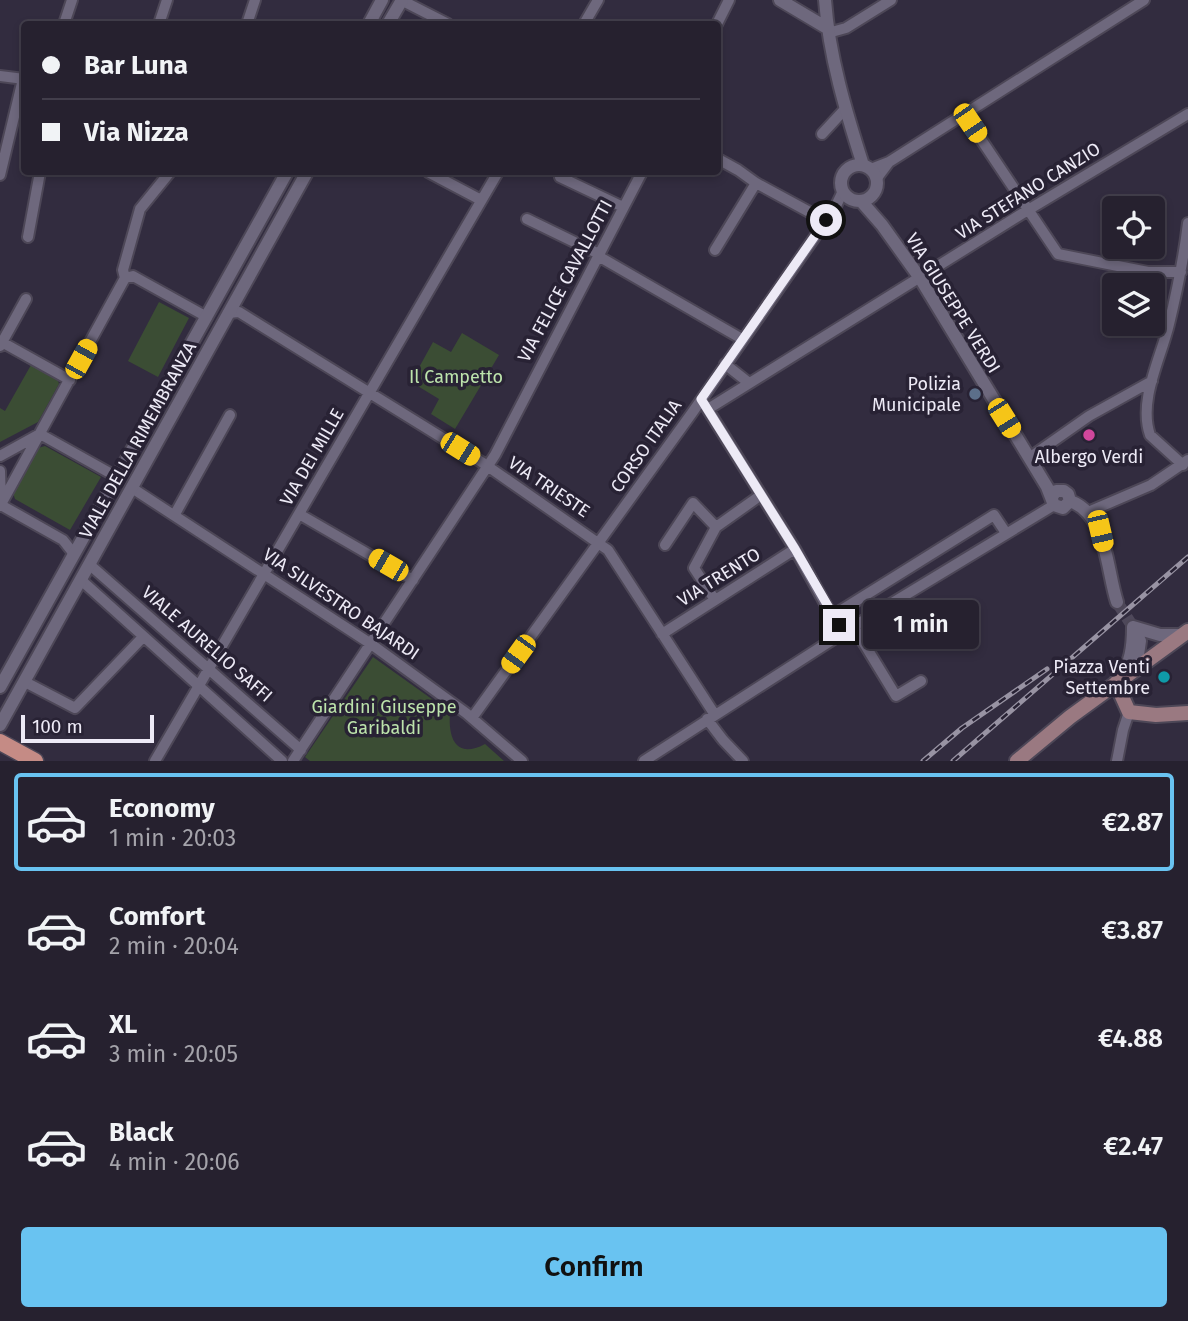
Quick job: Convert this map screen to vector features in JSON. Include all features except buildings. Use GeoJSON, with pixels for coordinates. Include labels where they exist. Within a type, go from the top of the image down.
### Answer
{"type":"FeatureCollection","features":[{"type":"Feature","properties":{"kind":"main road"},"geometry":{"type":"LineString","coordinates":[[1017,761],[1070,717],[1185,633]]}},
{"type":"Feature","properties":{"kind":"main road"},"geometry":{"type":"LineString","coordinates":[[1116,683],[1129,712],[1156,715],[1188,713]]}},
{"type":"Feature","properties":{"kind":"main road"},"geometry":{"type":"LineString","coordinates":[[0,741],[35,761]]}},
{"type":"Feature","properties":{"kind":"street"},"geometry":{"type":"LineString","coordinates":[[65,21],[72,0]]}},
{"type":"Feature","properties":{"kind":"street"},"geometry":{"type":"LineString","coordinates":[[160,21],[166,0]]}},
{"type":"Feature","properties":{"kind":"street"},"geometry":{"type":"LineString","coordinates":[[248,21],[255,0]]}},
{"type":"Feature","properties":{"kind":"street"},"geometry":{"type":"LineString","coordinates":[[371,21],[382,0]]}},
{"type":"Feature","properties":{"kind":"street"},"geometry":{"type":"LineString","coordinates":[[390,21],[402,0],[442,21]]}},
{"type":"Feature","properties":{"kind":"street"},"geometry":{"type":"LineString","coordinates":[[585,21],[598,0]]}},
{"type":"Feature","properties":{"kind":"street"},"geometry":{"type":"LineString","coordinates":[[718,21],[729,0]]}},
{"type":"Feature","properties":{"kind":"street"},"geometry":{"type":"LineString","coordinates":[[780,0],[827,30],[846,28],[891,0]]}},
{"type":"Feature","properties":{"kind":"street"},"geometry":{"type":"LineString","coordinates":[[825,0],[827,30],[846,107],[855,139],[870,171],[874,193],[860,201],[850,198],[843,191],[842,178],[849,168],[855,139]]}},
{"type":"Feature","properties":{"kind":"street"},"geometry":{"type":"LineString","coordinates":[[849,168],[870,171],[889,162],[1144,0]]}},
{"type":"Feature","properties":{"kind":"street"},"geometry":{"type":"LineString","coordinates":[[0,76],[21,79]]}},
{"type":"Feature","properties":{"kind":"street"},"geometry":{"type":"LineString","coordinates":[[0,175],[21,91]]}},
{"type":"Feature","properties":{"kind":"street"},"geometry":{"type":"LineString","coordinates":[[822,134],[846,107]]}},
{"type":"Feature","properties":{"kind":"street"},"geometry":{"type":"LineString","coordinates":[[964,114],[1058,254],[1148,272],[1181,272]]}},
{"type":"Feature","properties":{"kind":"street","name":"VIA STEFANO CANZIO"},"geometry":{"type":"LineString","coordinates":[[705,404],[750,383],[1188,114]]}},
{"type":"Feature","properties":{"kind":"street"},"geometry":{"type":"LineString","coordinates":[[721,161],[756,183],[826,220]]}},
{"type":"Feature","properties":{"kind":"street"},"geometry":{"type":"LineString","coordinates":[[28,237],[39,175]]}},
{"type":"Feature","properties":{"kind":"street"},"geometry":{"type":"LineString","coordinates":[[1,506],[125,278],[123,270],[140,209],[168,175]]}},
{"type":"Feature","properties":{"kind":"street","name":"VIALE DELLA RIMEMBRANZA"},"geometry":{"type":"LineString","coordinates":[[0,687],[286,175]]}},
{"type":"Feature","properties":{"kind":"street","name":"VIALE DELLA RIMEMBRANZA"},"geometry":{"type":"LineString","coordinates":[[0,725],[305,175]]}},
{"type":"Feature","properties":{"kind":"street"},"geometry":{"type":"LineString","coordinates":[[434,175],[481,200]]}},
{"type":"Feature","properties":{"kind":"street","name":"VIA DEI MILLE"},"geometry":{"type":"LineString","coordinates":[[155,761],[496,175]]}},
{"type":"Feature","properties":{"kind":"street","name":"VIA FELICE CAVALLOTTI"},"geometry":{"type":"LineString","coordinates":[[293,761],[487,467],[640,175]]}},
{"type":"Feature","properties":{"kind":"street"},"geometry":{"type":"LineString","coordinates":[[560,177],[623,207]]}},
{"type":"Feature","properties":{"kind":"street"},"geometry":{"type":"LineString","coordinates":[[715,250],[756,183]]}},
{"type":"Feature","properties":{"kind":"street","name":"CORSO ITALIA"},"geometry":{"type":"LineString","coordinates":[[472,718],[599,543],[705,404],[725,364],[826,220],[843,191]]}},
{"type":"Feature","properties":{"kind":"street","name":"VIA GIUSEPPE VERDI"},"geometry":{"type":"LineString","coordinates":[[874,193],[882,225]]}},
{"type":"Feature","properties":{"kind":"street","name":"VIA GIUSEPPE VERDI"},"geometry":{"type":"LineString","coordinates":[[860,201],[882,225],[920,278],[1055,498],[1066,492],[1070,501],[1092,511]]}},
{"type":"Feature","properties":{"kind":"street"},"geometry":{"type":"LineString","coordinates":[[527,219],[598,255],[743,339]]}},
{"type":"Feature","properties":{"kind":"street"},"geometry":{"type":"LineString","coordinates":[[1117,602],[1100,531],[1092,511],[1151,485],[1186,462],[1150,435],[1147,412],[1152,381],[1181,272],[1188,226]]}},
{"type":"Feature","properties":{"kind":"street"},"geometry":{"type":"LineString","coordinates":[[125,278],[133,276],[206,318],[212,325],[227,315],[226,300],[217,298]]}},
{"type":"Feature","properties":{"kind":"street"},"geometry":{"type":"LineString","coordinates":[[26,299],[1,343],[70,380]]}},
{"type":"Feature","properties":{"kind":"street","name":"VIA TRIESTE"},"geometry":{"type":"LineString","coordinates":[[227,315],[239,312],[487,467],[599,543],[614,556],[723,740],[743,761]]}},
{"type":"Feature","properties":{"kind":"street"},"geometry":{"type":"LineString","coordinates":[[725,364],[750,383]]}},
{"type":"Feature","properties":{"kind":"street"},"geometry":{"type":"LineString","coordinates":[[1029,458],[1089,416],[1138,386],[1152,381]]}},
{"type":"Feature","properties":{"kind":"street"},"geometry":{"type":"LineString","coordinates":[[705,404],[795,549],[832,616],[850,629],[897,696],[921,681]]}},
{"type":"Feature","properties":{"kind":"street"},"geometry":{"type":"LineString","coordinates":[[175,514],[230,415]]}},
{"type":"Feature","properties":{"kind":"street"},"geometry":{"type":"LineString","coordinates":[[40,434],[117,477]]}},
{"type":"Feature","properties":{"kind":"street"},"geometry":{"type":"LineString","coordinates":[[0,456],[40,434]]}},
{"type":"Feature","properties":{"kind":"street"},"geometry":{"type":"LineString","coordinates":[[0,471],[1,506]]}},
{"type":"Feature","properties":{"kind":"street","name":"VIA SILVESTRO BAJARDI"},"geometry":{"type":"LineString","coordinates":[[132,488],[371,644],[472,718],[522,761]]}},
{"type":"Feature","properties":{"kind":"street"},"geometry":{"type":"LineString","coordinates":[[715,600],[694,568],[716,527],[761,495]]}},
{"type":"Feature","properties":{"kind":"street"},"geometry":{"type":"LineString","coordinates":[[643,761],[1006,533],[1055,498]]}},
{"type":"Feature","properties":{"kind":"street"},"geometry":{"type":"LineString","coordinates":[[665,545],[694,503],[716,527]]}},
{"type":"Feature","properties":{"kind":"street"},"geometry":{"type":"LineString","coordinates":[[1,506],[63,540],[75,554],[84,555],[90,564]]}},
{"type":"Feature","properties":{"kind":"street"},"geometry":{"type":"LineString","coordinates":[[299,513],[413,580]]}},
{"type":"Feature","properties":{"kind":"street"},"geometry":{"type":"LineString","coordinates":[[832,616],[994,515],[1006,533]]}},
{"type":"Feature","properties":{"kind":"street","name":"VIA TRENTO"},"geometry":{"type":"LineString","coordinates":[[662,634],[795,549]]}},
{"type":"Feature","properties":{"kind":"street","name":"VIALE AURELIO SAFFI"},"geometry":{"type":"LineString","coordinates":[[90,564],[300,750]]}},
{"type":"Feature","properties":{"kind":"street"},"geometry":{"type":"LineString","coordinates":[[64,573],[71,579],[80,581]]}},
{"type":"Feature","properties":{"kind":"street","name":"VIALE AURELIO SAFFI"},"geometry":{"type":"LineString","coordinates":[[80,581],[282,761]]}},
{"type":"Feature","properties":{"kind":"street"},"geometry":{"type":"LineString","coordinates":[[1133,626],[1160,635],[1185,633]]}},
{"type":"Feature","properties":{"kind":"street"},"geometry":{"type":"LineString","coordinates":[[1133,626],[1140,641],[1136,669]]}},
{"type":"Feature","properties":{"kind":"street"},"geometry":{"type":"LineString","coordinates":[[1116,683],[1126,671],[1131,657],[1133,626]]}},
{"type":"Feature","properties":{"kind":"street"},"geometry":{"type":"LineString","coordinates":[[25,682],[75,708],[143,637]]}},
{"type":"Feature","properties":{"kind":"street"},"geometry":{"type":"LineString","coordinates":[[1117,761],[1129,712]]}},
{"type":"Feature","properties":{"kind":"green space"},"geometry":{"type":"Polygon","coordinates":[[[159,302],[189,318],[158,377],[128,361],[159,302]]]}},
{"type":"Feature","properties":{"kind":"green space","name":"Il Campetto"},"geometry":{"type":"Polygon","coordinates":[[[462,333],[499,355],[455,429],[431,414],[439,399],[411,382],[433,342],[451,352],[462,333]]]}},
{"type":"Feature","properties":{"kind":"green space"},"geometry":{"type":"Polygon","coordinates":[[[31,365],[59,384],[38,422],[0,442],[0,408],[5,411],[31,365]]]}},
{"type":"Feature","properties":{"kind":"green space"},"geometry":{"type":"Polygon","coordinates":[[[45,446],[101,477],[70,530],[15,499],[13,493],[38,448],[45,446]]]}},
{"type":"Feature","properties":{"kind":"green space","name":"Giardini Giuseppe Garibaldi"},"geometry":{"type":"Polygon","coordinates":[[[373,657],[450,712],[452,737],[460,747],[467,749],[485,744],[504,761],[310,761],[305,757],[373,657]]]}},
{"type":"Feature","properties":{"kind":"tunnel"},"geometry":{"type":"LineString","coordinates":[[1117,602],[1133,627]]}},
{"type":"Feature","properties":{"kind":"railway"},"geometry":{"type":"LineString","coordinates":[[953,761],[1188,557]]}},
{"type":"Feature","properties":{"kind":"railway"},"geometry":{"type":"LineString","coordinates":[[923,761],[962,728],[1047,669]]}},
{"type":"Feature","properties":{"kind":"place","name":"Polizia Municipale"},"geometry":{"type":"Point","coordinates":[975,394]}},
{"type":"Feature","properties":{"kind":"place","name":"Albergo Verdi"},"geometry":{"type":"Point","coordinates":[1089,435]}},
{"type":"Feature","properties":{"kind":"place","name":"Piazza Venti Settembre"},"geometry":{"type":"Point","coordinates":[1164,677]}},
{"type":"Feature","properties":{"kind":"route"},"geometry":{"type":"LineString","coordinates":[[826,220],[701,399],[839,625]]}}]}
